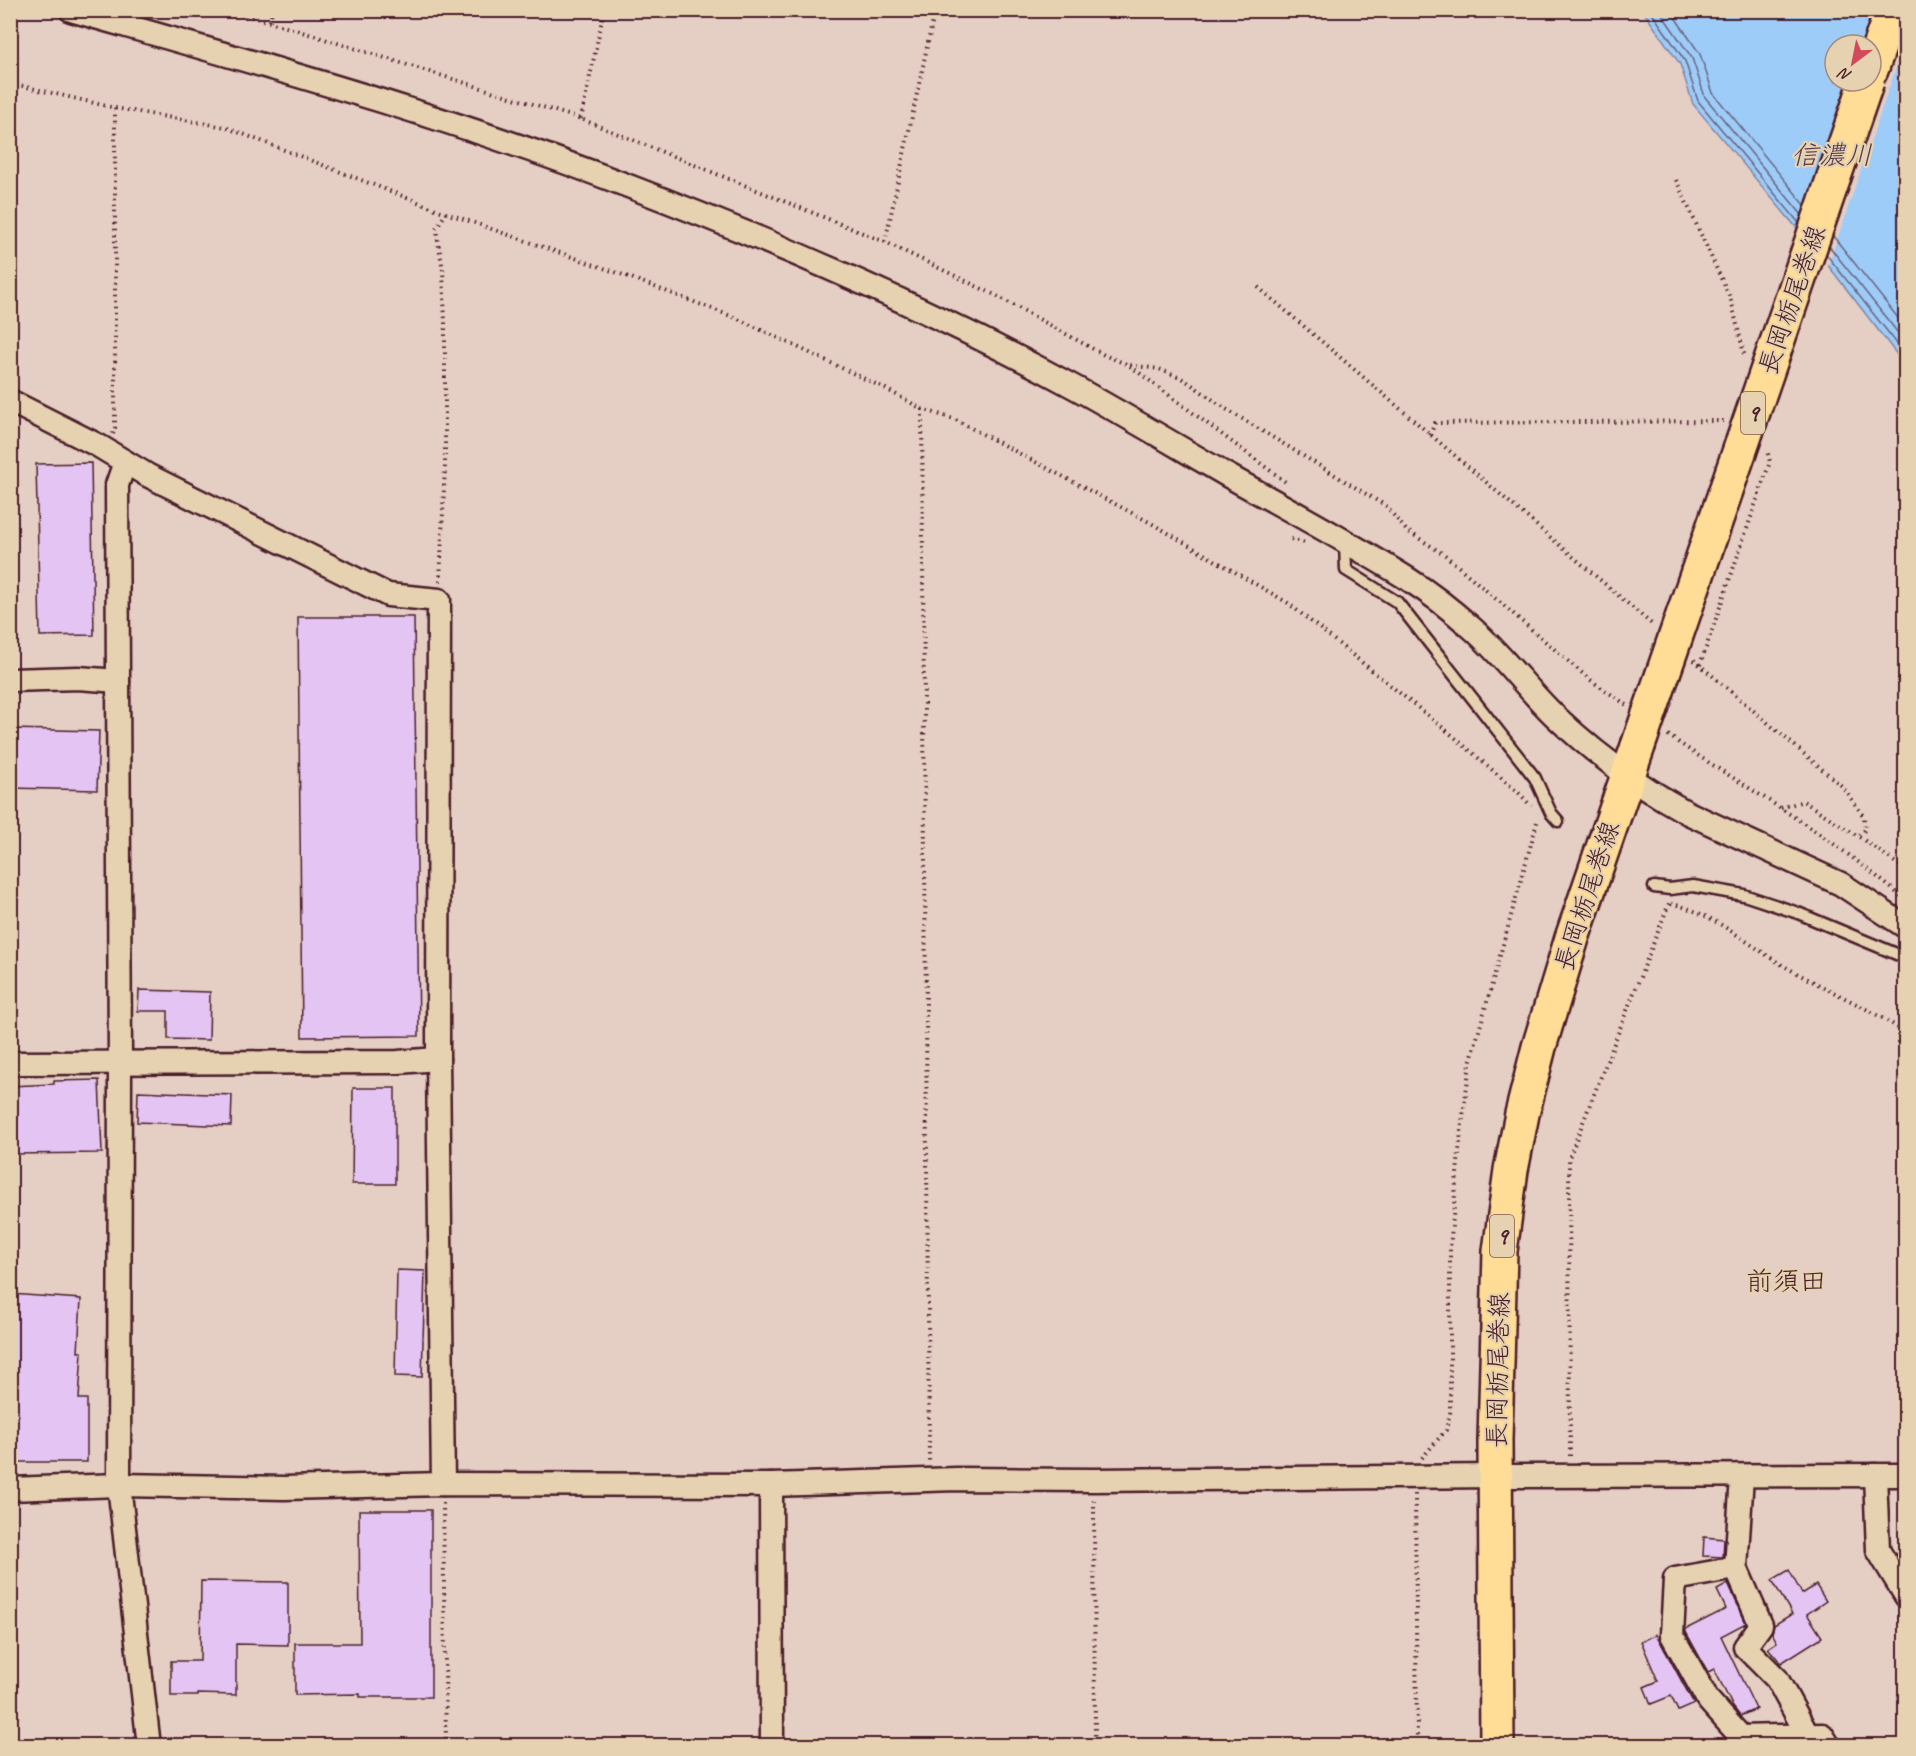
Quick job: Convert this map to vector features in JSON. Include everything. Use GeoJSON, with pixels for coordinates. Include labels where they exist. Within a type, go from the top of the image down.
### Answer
{"type":"FeatureCollection","features":[{"type":"Feature","properties":{"kind":"main road"},"geometry":{"type":"LineString","coordinates":[[1883,36],[1892,10]]}},
{"type":"Feature","properties":{"kind":"main road","name":"長岡栃尾巻線"},"geometry":{"type":"LineString","coordinates":[[1497,1746],[1496,1476],[1500,1251],[1522,1114],[1572,938],[1863,93]]}},
{"type":"Feature","properties":{"kind":"street"},"geometry":{"type":"LineString","coordinates":[[71,10],[329,84],[486,134],[629,186],[775,244],[906,303],[1072,386],[1412,582],[1474,630],[1551,712],[1579,738],[1633,761],[1688,813],[1841,884],[1905,927]]}},
{"type":"Feature","properties":{"kind":"street"},"geometry":{"type":"LineString","coordinates":[[10,401],[99,446],[147,475],[388,595],[439,600],[438,1059],[443,1484]]}},
{"type":"Feature","properties":{"kind":"street"},"geometry":{"type":"LineString","coordinates":[[125,462],[117,485],[120,1062],[118,1485],[149,1746]]}},
{"type":"Feature","properties":{"kind":"street"},"geometry":{"type":"LineString","coordinates":[[10,680],[78,678],[118,681]]}},
{"type":"Feature","properties":{"kind":"street"},"geometry":{"type":"LineString","coordinates":[[10,1063],[386,1062],[438,1059]]}},
{"type":"Feature","properties":{"kind":"street"},"geometry":{"type":"LineString","coordinates":[[1875,1474],[1878,1550],[1905,1596]]}},
{"type":"Feature","properties":{"kind":"street"},"geometry":{"type":"LineString","coordinates":[[10,1489],[118,1485],[284,1488],[443,1484],[771,1485],[929,1480],[1905,1475]]}},
{"type":"Feature","properties":{"kind":"street"},"geometry":{"type":"LineString","coordinates":[[1742,1476],[1736,1568],[1761,1625],[1745,1647],[1777,1679],[1808,1736]]}},
{"type":"Feature","properties":{"kind":"street"},"geometry":{"type":"LineString","coordinates":[[771,1485],[772,1746]]}},
{"type":"Feature","properties":{"kind":"street"},"geometry":{"type":"LineString","coordinates":[[1736,1568],[1675,1579],[1672,1635],[1708,1700],[1741,1741],[1822,1735],[1829,1746]]}},
{"type":"Feature","properties":{"kind":"lane"},"geometry":{"type":"LineString","coordinates":[[1345,542],[1346,570],[1397,602],[1535,778],[1551,813],[1558,821]]}},
{"type":"Feature","properties":{"kind":"lane"},"geometry":{"type":"LineString","coordinates":[[1654,887],[1670,889],[1693,886],[1744,895],[1798,913],[1905,958]]}},
{"type":"Feature","properties":{"kind":"path"},"geometry":{"type":"LineString","coordinates":[[270,22],[272,10]]}},
{"type":"Feature","properties":{"kind":"path"},"geometry":{"type":"LineString","coordinates":[[581,119],[604,10]]}},
{"type":"Feature","properties":{"kind":"path"},"geometry":{"type":"LineString","coordinates":[[885,242],[935,10]]}},
{"type":"Feature","properties":{"kind":"path"},"geometry":{"type":"LineString","coordinates":[[10,83],[115,108],[225,127],[446,213],[618,273],[736,318],[884,388],[922,409],[954,419],[1151,523],[1288,603],[1452,735],[1534,809]]}},
{"type":"Feature","properties":{"kind":"path"},"geometry":{"type":"LineString","coordinates":[[115,108],[115,428]]}},
{"type":"Feature","properties":{"kind":"path"},"geometry":{"type":"LineString","coordinates":[[439,600],[445,466],[445,322],[443,270],[436,229],[446,213]]}},
{"type":"Feature","properties":{"kind":"path"},"geometry":{"type":"LineString","coordinates":[[1257,287],[1654,626]]}},
{"type":"Feature","properties":{"kind":"path"},"geometry":{"type":"LineString","coordinates":[[1129,364],[1296,490]]}},
{"type":"Feature","properties":{"kind":"path"},"geometry":{"type":"LineString","coordinates":[[922,409],[929,1480]]}},
{"type":"Feature","properties":{"kind":"path"},"geometry":{"type":"LineString","coordinates":[[1430,435],[1435,423],[1736,420]]}},
{"type":"Feature","properties":{"kind":"path"},"geometry":{"type":"LineString","coordinates":[[1706,670],[1843,787],[1864,817],[1865,830],[1858,836]]}},
{"type":"Feature","properties":{"kind":"path"},"geometry":{"type":"LineString","coordinates":[[1781,808],[1803,801],[1858,836],[1905,870]]}},
{"type":"Feature","properties":{"kind":"path"},"geometry":{"type":"LineString","coordinates":[[1417,1746],[1415,1477],[1421,1459],[1446,1431],[1450,1413],[1450,1248],[1470,1064],[1539,816]]}},
{"type":"Feature","properties":{"kind":"path"},"geometry":{"type":"LineString","coordinates":[[1568,1477],[1570,1463],[1569,1158],[1670,904],[1670,889]]}},
{"type":"Feature","properties":{"kind":"path"},"geometry":{"type":"LineString","coordinates":[[1670,904],[1686,907],[1706,917],[1830,992],[1880,1015],[1905,1033]]}},
{"type":"Feature","properties":{"kind":"path"},"geometry":{"type":"LineString","coordinates":[[1094,1480],[1095,1746]]}},
{"type":"Feature","properties":{"kind":"path"},"geometry":{"type":"LineString","coordinates":[[443,1484],[446,1746]]}},
{"type":"Feature","properties":{"kind":"water","name":"信濃川"},"geometry":{"type":"Polygon","coordinates":[[[1643,11],[1905,11],[1905,365],[1831,269],[1693,104],[1680,64],[1643,11]]]}},
{"type":"Feature","properties":{"kind":"pier"},"geometry":{"type":"Polygon","coordinates":[[[1905,11],[1905,41],[1827,269],[1800,238],[1867,93],[1883,93],[1883,59],[1905,11]]]}},
{"type":"Feature","properties":{"kind":"building"},"geometry":{"type":"Polygon","coordinates":[[[91,463],[94,635],[40,636],[36,464],[91,463]]]}},
{"type":"Feature","properties":{"kind":"building"},"geometry":{"type":"Polygon","coordinates":[[[298,617],[414,617],[419,1036],[302,1037],[298,617]]]}},
{"type":"Feature","properties":{"kind":"building"},"geometry":{"type":"Polygon","coordinates":[[[10,729],[99,731],[97,790],[10,788],[10,729]]]}},
{"type":"Feature","properties":{"kind":"building"},"geometry":{"type":"Polygon","coordinates":[[[139,990],[210,992],[209,1040],[168,1039],[168,1011],[138,1011],[139,990]]]}},
{"type":"Feature","properties":{"kind":"building"},"geometry":{"type":"Polygon","coordinates":[[[99,1080],[102,1153],[10,1154],[10,1086],[54,1084],[54,1081],[99,1080]]]}},
{"type":"Feature","properties":{"kind":"building"},"geometry":{"type":"Polygon","coordinates":[[[353,1088],[395,1088],[395,1184],[352,1184],[353,1088]]]}},
{"type":"Feature","properties":{"kind":"building"},"geometry":{"type":"Polygon","coordinates":[[[138,1091],[232,1095],[231,1126],[137,1122],[138,1091]]]}},
{"type":"Feature","properties":{"kind":"building"},"geometry":{"type":"Polygon","coordinates":[[[397,1270],[425,1271],[422,1377],[395,1376],[397,1270]]]}},
{"type":"Feature","properties":{"kind":"building"},"geometry":{"type":"Polygon","coordinates":[[[10,1294],[81,1299],[78,1352],[82,1352],[79,1399],[87,1399],[87,1462],[10,1462],[10,1294]]]}},
{"type":"Feature","properties":{"kind":"building"},"geometry":{"type":"Polygon","coordinates":[[[359,1510],[431,1510],[431,1697],[360,1697],[360,1694],[295,1695],[295,1643],[360,1643],[359,1510]]]}},
{"type":"Feature","properties":{"kind":"building"},"geometry":{"type":"Polygon","coordinates":[[[1704,1537],[1724,1539],[1723,1557],[1703,1556],[1704,1537]]]}},
{"type":"Feature","properties":{"kind":"building"},"geometry":{"type":"Polygon","coordinates":[[[1789,1570],[1802,1594],[1816,1585],[1826,1601],[1807,1614],[1822,1637],[1781,1663],[1768,1648],[1777,1642],[1772,1633],[1774,1625],[1792,1614],[1772,1580],[1789,1570]]]}},
{"type":"Feature","properties":{"kind":"building"},"geometry":{"type":"Polygon","coordinates":[[[201,1581],[288,1582],[288,1645],[236,1644],[236,1695],[171,1696],[171,1661],[200,1661],[201,1581]]]}},
{"type":"Feature","properties":{"kind":"building"},"geometry":{"type":"Polygon","coordinates":[[[1728,1584],[1746,1623],[1721,1636],[1756,1709],[1740,1716],[1714,1669],[1708,1672],[1686,1632],[1686,1629],[1726,1609],[1717,1590],[1728,1584]]]}},
{"type":"Feature","properties":{"kind":"building"},"geometry":{"type":"Polygon","coordinates":[[[1656,1634],[1694,1704],[1678,1711],[1671,1696],[1651,1704],[1644,1687],[1658,1681],[1641,1641],[1656,1634]]]}},
{"type":"Feature","properties":{"kind":"district","name":"前須田"},"geometry":{"type":"Point","coordinates":[1786,1281]}}]}
